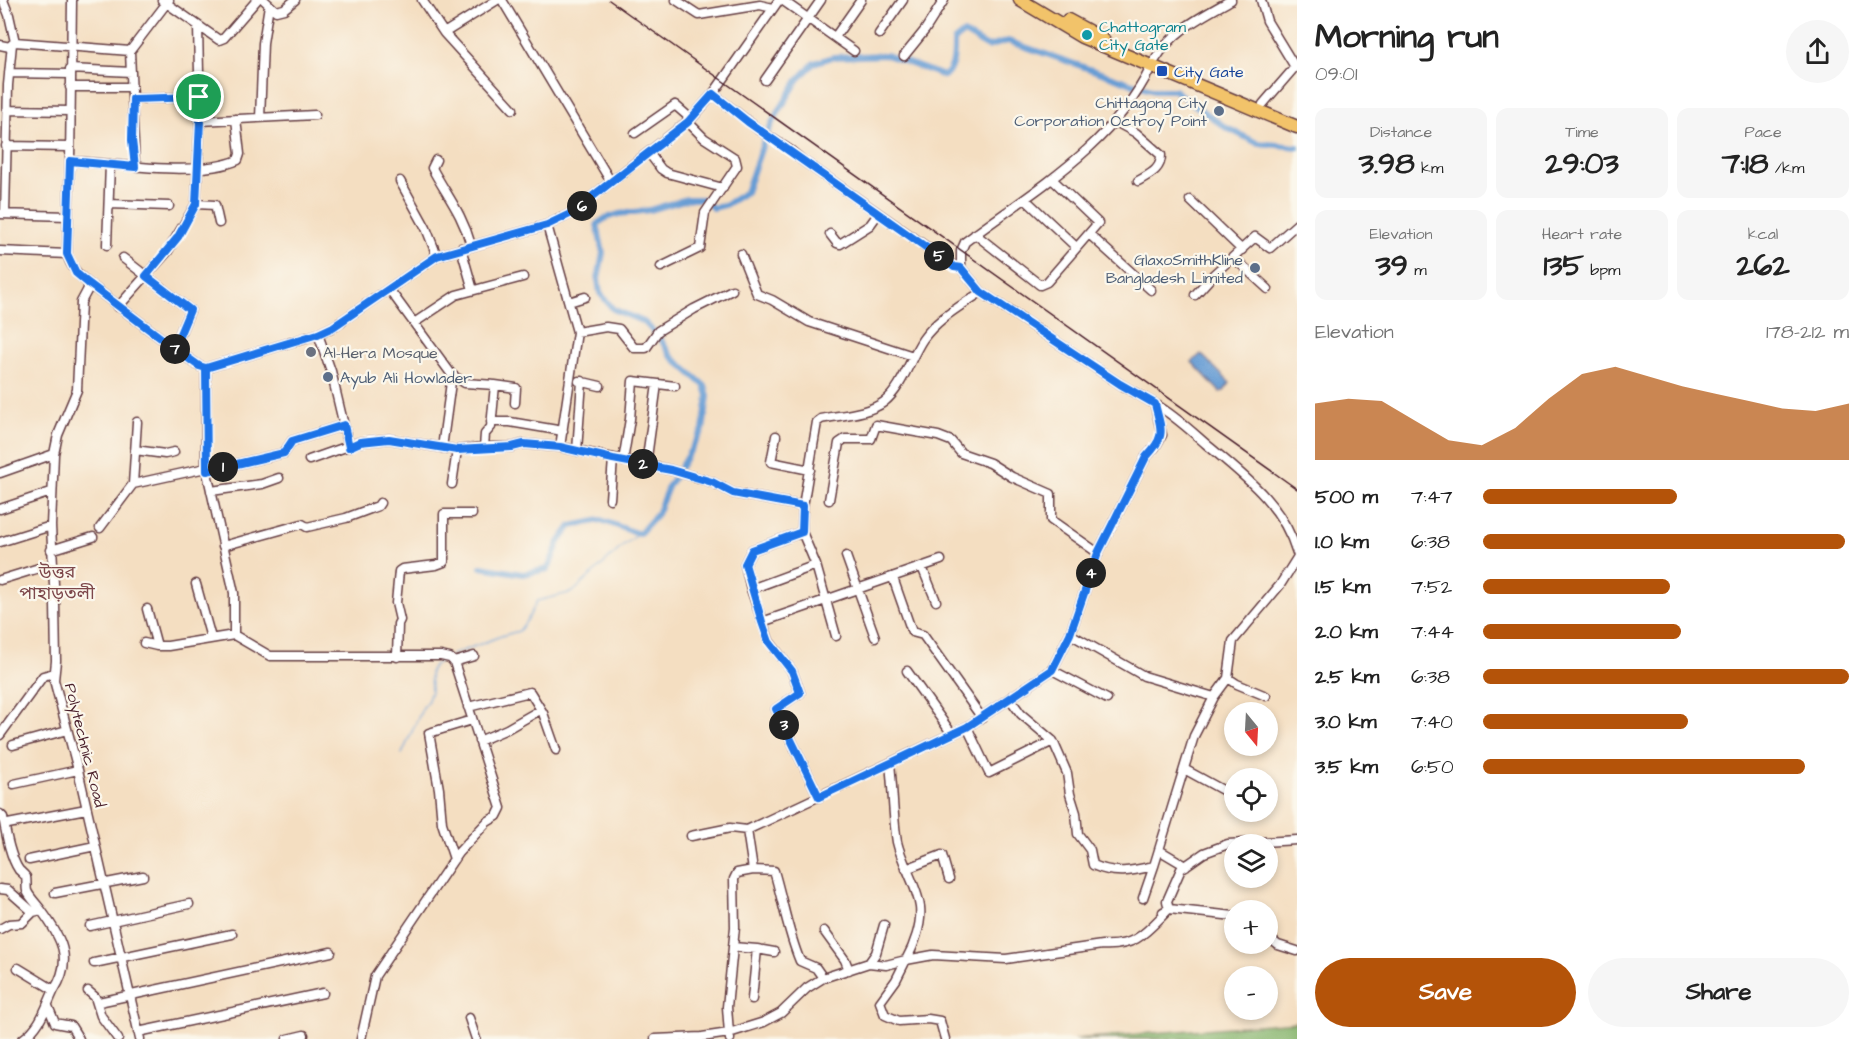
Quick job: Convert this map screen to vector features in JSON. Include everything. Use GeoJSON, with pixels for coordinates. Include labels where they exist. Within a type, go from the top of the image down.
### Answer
{"type":"FeatureCollection","features":[{"type":"Feature","properties":{"kind":"highway"},"geometry":{"type":"LineString","coordinates":[[1026,1],[1153,64],[1297,127]]}},
{"type":"Feature","properties":{"kind":"highway"},"geometry":{"type":"LineString","coordinates":[[1153,64],[1297,118]]}},
{"type":"Feature","properties":{"kind":"street"},"geometry":{"type":"LineString","coordinates":[[3,0],[9,15],[12,45],[3,214],[68,216]]}},
{"type":"Feature","properties":{"kind":"street"},"geometry":{"type":"LineString","coordinates":[[72,0],[67,254],[76,273],[88,283],[174,348],[199,366],[206,368],[318,334],[333,327],[437,256],[547,225],[570,214],[690,121],[713,94],[781,0],[854,51]]}},
{"type":"Feature","properties":{"kind":"street"},"geometry":{"type":"LineString","coordinates":[[135,167],[132,140],[133,99],[130,51],[166,1],[198,26],[221,39],[257,0]]}},
{"type":"Feature","properties":{"kind":"street"},"geometry":{"type":"LineString","coordinates":[[266,3],[276,11],[284,9],[295,0]]}},
{"type":"Feature","properties":{"kind":"street"},"geometry":{"type":"LineString","coordinates":[[422,0],[444,33],[513,108]]}},
{"type":"Feature","properties":{"kind":"street"},"geometry":{"type":"LineString","coordinates":[[444,33],[497,0]]}},
{"type":"Feature","properties":{"kind":"street"},"geometry":{"type":"LineString","coordinates":[[502,0],[611,182]]}},
{"type":"Feature","properties":{"kind":"street"},"geometry":{"type":"LineString","coordinates":[[676,0],[699,15],[760,5],[773,8]]}},
{"type":"Feature","properties":{"kind":"street"},"geometry":{"type":"LineString","coordinates":[[684,6],[693,0]]}},
{"type":"Feature","properties":{"kind":"street"},"geometry":{"type":"LineString","coordinates":[[765,80],[821,0]]}},
{"type":"Feature","properties":{"kind":"street"},"geometry":{"type":"LineString","coordinates":[[835,37],[861,0]]}},
{"type":"Feature","properties":{"kind":"street"},"geometry":{"type":"LineString","coordinates":[[879,34],[903,0]]}},
{"type":"Feature","properties":{"kind":"street"},"geometry":{"type":"LineString","coordinates":[[904,56],[925,30],[944,0]]}},
{"type":"Feature","properties":{"kind":"street"},"geometry":{"type":"LineString","coordinates":[[1231,0],[1173,36],[1153,64],[1140,90],[1089,148],[1053,180],[965,242],[961,251],[961,268],[981,292],[1120,384],[1155,404],[1257,487],[1293,537],[1297,553]]}},
{"type":"Feature","properties":{"kind":"street"},"geometry":{"type":"LineString","coordinates":[[1261,0],[1267,21],[1295,67],[1263,104]]}},
{"type":"Feature","properties":{"kind":"street"},"geometry":{"type":"LineString","coordinates":[[260,118],[266,3]]}},
{"type":"Feature","properties":{"kind":"street"},"geometry":{"type":"LineString","coordinates":[[118,307],[178,237],[196,204],[200,121],[198,26]]}},
{"type":"Feature","properties":{"kind":"street"},"geometry":{"type":"LineString","coordinates":[[0,45],[70,46],[130,51]]}},
{"type":"Feature","properties":{"kind":"street"},"geometry":{"type":"LineString","coordinates":[[9,74],[70,71],[131,72]]}},
{"type":"Feature","properties":{"kind":"street"},"geometry":{"type":"LineString","coordinates":[[70,87],[132,87]]}},
{"type":"Feature","properties":{"kind":"street"},"geometry":{"type":"LineString","coordinates":[[713,94],[759,130],[878,214],[954,267],[961,268]]}},
{"type":"Feature","properties":{"kind":"street"},"geometry":{"type":"LineString","coordinates":[[133,99],[199,97]]}},
{"type":"Feature","properties":{"kind":"street"},"geometry":{"type":"LineString","coordinates":[[635,133],[675,105],[705,138],[735,158],[737,162],[737,166],[705,213],[700,248],[662,267]]}},
{"type":"Feature","properties":{"kind":"street"},"geometry":{"type":"LineString","coordinates":[[7,110],[70,111]]}},
{"type":"Feature","properties":{"kind":"street"},"geometry":{"type":"LineString","coordinates":[[200,121],[315,115]]}},
{"type":"Feature","properties":{"kind":"street"},"geometry":{"type":"LineString","coordinates":[[70,161],[135,167],[198,168],[238,160],[240,154],[236,119]]}},
{"type":"Feature","properties":{"kind":"street"},"geometry":{"type":"LineString","coordinates":[[1114,121],[1136,133],[1161,155],[1161,162],[1156,170],[1138,181]]}},
{"type":"Feature","properties":{"kind":"street"},"geometry":{"type":"LineString","coordinates":[[6,146],[70,147]]}},
{"type":"Feature","properties":{"kind":"street"},"geometry":{"type":"LineString","coordinates":[[649,153],[667,173],[723,188]]}},
{"type":"Feature","properties":{"kind":"street"},"geometry":{"type":"LineString","coordinates":[[436,160],[432,168],[458,210],[471,245]]}},
{"type":"Feature","properties":{"kind":"street"},"geometry":{"type":"LineString","coordinates":[[107,245],[110,164]]}},
{"type":"Feature","properties":{"kind":"street"},"geometry":{"type":"LineString","coordinates":[[975,234],[1040,285],[1047,282],[1098,224],[1098,221],[1053,180]]}},
{"type":"Feature","properties":{"kind":"street"},"geometry":{"type":"LineString","coordinates":[[400,181],[426,228],[437,256]]}},
{"type":"Feature","properties":{"kind":"street"},"geometry":{"type":"LineString","coordinates":[[1025,199],[1076,248]]}},
{"type":"Feature","properties":{"kind":"street"},"geometry":{"type":"LineString","coordinates":[[1190,201],[1242,250]]}},
{"type":"Feature","properties":{"kind":"street"},"geometry":{"type":"LineString","coordinates":[[109,204],[169,206]]}},
{"type":"Feature","properties":{"kind":"street"},"geometry":{"type":"LineString","coordinates":[[196,204],[215,205],[219,223]]}},
{"type":"Feature","properties":{"kind":"street"},"geometry":{"type":"LineString","coordinates":[[830,234],[840,244],[870,225],[878,214]]}},
{"type":"Feature","properties":{"kind":"street"},"geometry":{"type":"LineString","coordinates":[[1195,295],[1214,274],[1255,237],[1269,248],[1297,224]]}},
{"type":"Feature","properties":{"kind":"street"},"geometry":{"type":"LineString","coordinates":[[547,225],[578,332],[560,447]]}},
{"type":"Feature","properties":{"kind":"street"},"geometry":{"type":"LineString","coordinates":[[1089,234],[1151,290]]}},
{"type":"Feature","properties":{"kind":"street"},"geometry":{"type":"LineString","coordinates":[[461,248],[473,290]]}},
{"type":"Feature","properties":{"kind":"street"},"geometry":{"type":"LineString","coordinates":[[0,251],[67,254]]}},
{"type":"Feature","properties":{"kind":"street"},"geometry":{"type":"LineString","coordinates":[[741,255],[757,294],[772,300],[809,322],[913,356]]}},
{"type":"Feature","properties":{"kind":"street"},"geometry":{"type":"LineString","coordinates":[[1233,257],[1268,289]]}},
{"type":"Feature","properties":{"kind":"street"},"geometry":{"type":"LineString","coordinates":[[123,258],[190,310],[174,348]]}},
{"type":"Feature","properties":{"kind":"street"},"geometry":{"type":"LineString","coordinates":[[414,323],[456,295],[523,277]]}},
{"type":"Feature","properties":{"kind":"street","name":"Polytechnic Road"},"geometry":{"type":"LineString","coordinates":[[88,283],[88,289],[81,302],[77,390],[58,435],[54,454],[51,492],[51,550],[56,604],[54,674],[139,1035]]}},
{"type":"Feature","properties":{"kind":"street"},"geometry":{"type":"LineString","coordinates":[[389,289],[452,375],[465,382],[516,388],[514,403]]}},
{"type":"Feature","properties":{"kind":"street"},"geometry":{"type":"LineString","coordinates":[[578,332],[606,327],[619,329],[634,348],[646,348],[656,334],[694,309],[732,290]]}},
{"type":"Feature","properties":{"kind":"street"},"geometry":{"type":"LineString","coordinates":[[836,636],[816,565],[802,532],[803,506],[817,422],[821,419],[874,408],[885,401],[896,389],[925,337],[939,321],[981,292]]}},
{"type":"Feature","properties":{"kind":"street"},"geometry":{"type":"LineString","coordinates":[[569,302],[585,297]]}},
{"type":"Feature","properties":{"kind":"street"},"geometry":{"type":"LineString","coordinates":[[318,334],[331,371],[349,447]]}},
{"type":"Feature","properties":{"kind":"street"},"geometry":{"type":"LineString","coordinates":[[206,368],[206,470],[234,593],[234,635]]}},
{"type":"Feature","properties":{"kind":"street"},"geometry":{"type":"LineString","coordinates":[[442,448],[452,375]]}},
{"type":"Feature","properties":{"kind":"street"},"geometry":{"type":"LineString","coordinates":[[570,383],[582,381],[600,386]]}},
{"type":"Feature","properties":{"kind":"street"},"geometry":{"type":"LineString","coordinates":[[577,451],[582,381]]}},
{"type":"Feature","properties":{"kind":"street"},"geometry":{"type":"LineString","coordinates":[[623,461],[633,381],[675,386]]}},
{"type":"Feature","properties":{"kind":"street"},"geometry":{"type":"LineString","coordinates":[[646,465],[657,384]]}},
{"type":"Feature","properties":{"kind":"street"},"geometry":{"type":"LineString","coordinates":[[484,447],[485,434],[491,427],[495,385]]}},
{"type":"Feature","properties":{"kind":"street"},"geometry":{"type":"LineString","coordinates":[[691,836],[730,828],[747,830],[819,797],[967,727],[1052,670],[1070,634],[1098,553],[1146,457],[1162,435],[1155,404]]}},
{"type":"Feature","properties":{"kind":"street"},"geometry":{"type":"LineString","coordinates":[[100,528],[133,484],[137,422]]}},
{"type":"Feature","properties":{"kind":"street"},"geometry":{"type":"LineString","coordinates":[[491,422],[510,422],[563,431]]}},
{"type":"Feature","properties":{"kind":"street"},"geometry":{"type":"LineString","coordinates":[[133,484],[284,453],[292,441],[344,425]]}},
{"type":"Feature","properties":{"kind":"street"},"geometry":{"type":"LineString","coordinates":[[829,500],[839,443],[845,439],[871,439],[876,425],[919,432],[951,441],[961,453],[990,463],[1012,477],[1051,494],[1051,520],[1098,553]]}},
{"type":"Feature","properties":{"kind":"street"},"geometry":{"type":"LineString","coordinates":[[776,436],[771,462],[810,470]]}},
{"type":"Feature","properties":{"kind":"street"},"geometry":{"type":"LineString","coordinates":[[309,460],[360,442],[389,439],[457,450],[512,447],[524,444],[560,447],[671,470],[712,482],[733,493],[803,506]]}},
{"type":"Feature","properties":{"kind":"street"},"geometry":{"type":"LineString","coordinates":[[135,450],[165,454],[174,452]]}},
{"type":"Feature","properties":{"kind":"street"},"geometry":{"type":"LineString","coordinates":[[453,484],[457,450]]}},
{"type":"Feature","properties":{"kind":"street"},"geometry":{"type":"LineString","coordinates":[[0,473],[54,454]]}},
{"type":"Feature","properties":{"kind":"street"},"geometry":{"type":"LineString","coordinates":[[610,499],[613,459]]}},
{"type":"Feature","properties":{"kind":"street"},"geometry":{"type":"LineString","coordinates":[[211,491],[262,484],[279,478]]}},
{"type":"Feature","properties":{"kind":"street"},"geometry":{"type":"LineString","coordinates":[[0,509],[51,492]]}},
{"type":"Feature","properties":{"kind":"street"},"geometry":{"type":"LineString","coordinates":[[222,546],[302,524],[307,527],[346,518],[360,514],[380,503]]}},
{"type":"Feature","properties":{"kind":"street"},"geometry":{"type":"LineString","coordinates":[[397,657],[400,620],[396,603],[399,571],[402,568],[436,565],[444,562],[444,514],[472,514]]}},
{"type":"Feature","properties":{"kind":"street"},"geometry":{"type":"LineString","coordinates":[[0,542],[51,526]]}},
{"type":"Feature","properties":{"kind":"street"},"geometry":{"type":"LineString","coordinates":[[802,532],[752,550],[745,564],[769,642],[792,671],[800,693],[776,709],[819,797]]}},
{"type":"Feature","properties":{"kind":"street"},"geometry":{"type":"LineString","coordinates":[[51,550],[93,537]]}},
{"type":"Feature","properties":{"kind":"street"},"geometry":{"type":"LineString","coordinates":[[846,556],[875,637]]}},
{"type":"Feature","properties":{"kind":"street"},"geometry":{"type":"LineString","coordinates":[[1143,898],[1194,736],[1214,697],[1228,678],[1233,641],[1280,585],[1297,558]]}},
{"type":"Feature","properties":{"kind":"street"},"geometry":{"type":"LineString","coordinates":[[762,622],[941,560]]}},
{"type":"Feature","properties":{"kind":"street"},"geometry":{"type":"LineString","coordinates":[[0,580],[52,564]]}},
{"type":"Feature","properties":{"kind":"street"},"geometry":{"type":"LineString","coordinates":[[751,589],[816,565]]}},
{"type":"Feature","properties":{"kind":"street"},"geometry":{"type":"LineString","coordinates":[[922,567],[936,601]]}},
{"type":"Feature","properties":{"kind":"street"},"geometry":{"type":"LineString","coordinates":[[893,578],[912,632],[923,635],[981,718]]}},
{"type":"Feature","properties":{"kind":"street"},"geometry":{"type":"LineString","coordinates":[[196,584],[211,638]]}},
{"type":"Feature","properties":{"kind":"street"},"geometry":{"type":"LineString","coordinates":[[147,609],[157,646]]}},
{"type":"Feature","properties":{"kind":"street"},"geometry":{"type":"LineString","coordinates":[[1070,634],[1144,676],[1214,697]]}},
{"type":"Feature","properties":{"kind":"street"},"geometry":{"type":"LineString","coordinates":[[144,643],[168,646],[234,635],[270,656],[449,659],[474,656]]}},
{"type":"Feature","properties":{"kind":"street"},"geometry":{"type":"LineString","coordinates":[[361,1039],[375,976],[454,859],[487,822],[499,813],[501,808],[468,707],[449,659]]}},
{"type":"Feature","properties":{"kind":"street"},"geometry":{"type":"LineString","coordinates":[[1052,670],[1107,699]]}},
{"type":"Feature","properties":{"kind":"street"},"geometry":{"type":"LineString","coordinates":[[907,671],[952,734]]}},
{"type":"Feature","properties":{"kind":"street"},"geometry":{"type":"LineString","coordinates":[[0,735],[43,676],[54,674]]}},
{"type":"Feature","properties":{"kind":"street"},"geometry":{"type":"LineString","coordinates":[[1228,678],[1266,696]]}},
{"type":"Feature","properties":{"kind":"street"},"geometry":{"type":"LineString","coordinates":[[468,707],[526,691],[530,692],[556,750]]}},
{"type":"Feature","properties":{"kind":"street"},"geometry":{"type":"LineString","coordinates":[[1010,699],[1021,714],[1053,741],[1067,773],[1078,834],[1090,850],[1093,865],[1105,871],[1128,872],[1154,866]]}},
{"type":"Feature","properties":{"kind":"street"},"geometry":{"type":"LineString","coordinates":[[479,741],[507,729],[540,710]]}},
{"type":"Feature","properties":{"kind":"street"},"geometry":{"type":"LineString","coordinates":[[454,859],[442,823],[429,733],[472,720]]}},
{"type":"Feature","properties":{"kind":"street"},"geometry":{"type":"LineString","coordinates":[[967,727],[989,773],[1053,741]]}},
{"type":"Feature","properties":{"kind":"street"},"geometry":{"type":"LineString","coordinates":[[13,745],[68,730]]}},
{"type":"Feature","properties":{"kind":"street"},"geometry":{"type":"LineString","coordinates":[[890,764],[895,802],[895,830],[900,853],[920,907],[913,948],[896,980],[880,1002],[885,1015],[899,1021],[928,1019],[940,1021],[945,1039]]}},
{"type":"Feature","properties":{"kind":"street"},"geometry":{"type":"LineString","coordinates":[[1184,769],[1224,791]]}},
{"type":"Feature","properties":{"kind":"street"},"geometry":{"type":"LineString","coordinates":[[14,784],[78,770]]}},
{"type":"Feature","properties":{"kind":"street"},"geometry":{"type":"LineString","coordinates":[[9,824],[86,809]]}},
{"type":"Feature","properties":{"kind":"street"},"geometry":{"type":"LineString","coordinates":[[0,814],[3,817],[8,844],[19,870],[25,876],[27,891],[37,911],[59,941],[64,956],[65,968],[48,1006],[35,1030],[23,1039]]}},
{"type":"Feature","properties":{"kind":"street"},"geometry":{"type":"LineString","coordinates":[[747,830],[753,870]]}},
{"type":"Feature","properties":{"kind":"street"},"geometry":{"type":"LineString","coordinates":[[655,1039],[729,1036],[781,1013],[807,988],[823,978],[869,963],[886,965],[933,955],[1006,959],[1102,945],[1116,946],[1137,940],[1166,910],[1167,901],[1181,869],[1204,853],[1228,844],[1297,840]]}},
{"type":"Feature","properties":{"kind":"street"},"geometry":{"type":"LineString","coordinates":[[29,860],[95,846]]}},
{"type":"Feature","properties":{"kind":"street"},"geometry":{"type":"LineString","coordinates":[[1159,850],[1186,866]]}},
{"type":"Feature","properties":{"kind":"street"},"geometry":{"type":"LineString","coordinates":[[906,869],[942,855],[949,879]]}},
{"type":"Feature","properties":{"kind":"street"},"geometry":{"type":"LineString","coordinates":[[729,1036],[727,1007],[733,947],[734,879],[737,873],[753,870],[774,871],[789,922],[792,943],[800,961],[816,968],[823,978]]}},
{"type":"Feature","properties":{"kind":"street"},"geometry":{"type":"LineString","coordinates":[[55,893],[143,876]]}},
{"type":"Feature","properties":{"kind":"street"},"geometry":{"type":"LineString","coordinates":[[0,889],[8,890],[37,911]]}},
{"type":"Feature","properties":{"kind":"street"},"geometry":{"type":"LineString","coordinates":[[90,926],[189,904]]}},
{"type":"Feature","properties":{"kind":"street"},"geometry":{"type":"LineString","coordinates":[[1166,910],[1224,915]]}},
{"type":"Feature","properties":{"kind":"street"},"geometry":{"type":"LineString","coordinates":[[0,929],[9,924],[22,923],[37,911]]}},
{"type":"Feature","properties":{"kind":"street"},"geometry":{"type":"LineString","coordinates":[[869,963],[876,953],[884,925]]}},
{"type":"Feature","properties":{"kind":"street"},"geometry":{"type":"LineString","coordinates":[[824,931],[845,960],[849,970]]}},
{"type":"Feature","properties":{"kind":"street"},"geometry":{"type":"LineString","coordinates":[[94,963],[232,934]]}},
{"type":"Feature","properties":{"kind":"street"},"geometry":{"type":"LineString","coordinates":[[1278,945],[1297,951]]}},
{"type":"Feature","properties":{"kind":"street"},"geometry":{"type":"LineString","coordinates":[[733,947],[774,952]]}},
{"type":"Feature","properties":{"kind":"street"},"geometry":{"type":"LineString","coordinates":[[752,999],[757,949]]}},
{"type":"Feature","properties":{"kind":"street"},"geometry":{"type":"LineString","coordinates":[[99,1002],[331,952]]}},
{"type":"Feature","properties":{"kind":"street"},"geometry":{"type":"LineString","coordinates":[[18,968],[54,990]]}},
{"type":"Feature","properties":{"kind":"street"},"geometry":{"type":"LineString","coordinates":[[88,992],[95,997],[101,1016],[118,1039]]}},
{"type":"Feature","properties":{"kind":"street"},"geometry":{"type":"LineString","coordinates":[[139,1035],[323,993]]}},
{"type":"Feature","properties":{"kind":"street"},"geometry":{"type":"LineString","coordinates":[[48,1006],[55,1023],[71,1026],[79,1039]]}},
{"type":"Feature","properties":{"kind":"street"},"geometry":{"type":"LineString","coordinates":[[470,1018],[476,1039]]}},
{"type":"Feature","properties":{"kind":"street"},"geometry":{"type":"LineString","coordinates":[[287,1039],[304,1035]]}},
{"type":"Feature","properties":{"kind":"green space"},"geometry":{"type":"Polygon","coordinates":[[[1297,1022],[1297,1039],[1075,1039],[1297,1022]]]}},
{"type":"Feature","properties":{"kind":"water"},"geometry":{"type":"Polygon","coordinates":[[[1201,354],[1230,383],[1224,391],[1220,392],[1192,362],[1201,354]]]}},
{"type":"Feature","properties":{"kind":"waterway"},"geometry":{"type":"LineString","coordinates":[[481,567],[523,574],[548,569],[559,542],[571,526],[601,520],[639,534],[657,514],[668,487],[703,430],[708,396],[705,386],[671,356],[661,340],[644,322],[613,309],[600,293],[598,279],[603,253],[597,224],[619,214],[650,210],[687,199],[702,199],[713,208],[725,205],[746,192],[773,121],[798,80],[814,63],[833,57],[886,55],[944,76],[952,65],[954,41],[964,33],[988,47],[1008,41],[1133,84],[1155,90],[1174,90],[1225,127],[1257,143],[1297,147]]}},
{"type":"Feature","properties":{"kind":"waterway"},"geometry":{"type":"LineString","coordinates":[[452,655],[519,631],[537,601],[573,592],[639,534]]}},
{"type":"Feature","properties":{"kind":"waterway"},"geometry":{"type":"LineString","coordinates":[[402,754],[428,700],[431,691],[430,671],[443,659]]}},
{"type":"Feature","properties":{"kind":"railway"},"geometry":{"type":"LineString","coordinates":[[609,0],[1297,489]]}},
{"type":"Feature","properties":{"kind":"place","name":"Chattogram City Gate"},"geometry":{"type":"Point","coordinates":[1087,35]}},
{"type":"Feature","properties":{"kind":"place","name":"City Gate"},"geometry":{"type":"Point","coordinates":[1162,71]}},
{"type":"Feature","properties":{"kind":"place","name":"Chittagong City Corporation Octroy Point"},"geometry":{"type":"Point","coordinates":[1219,111]}},
{"type":"Feature","properties":{"kind":"place","name":"GlaxoSmithKline Bangladesh Limited"},"geometry":{"type":"Point","coordinates":[1255,268]}},
{"type":"Feature","properties":{"kind":"place","name":"Al-Hera Mosque"},"geometry":{"type":"Point","coordinates":[311,352]}},
{"type":"Feature","properties":{"kind":"place","name":"Ayub Ali Howlader"},"geometry":{"type":"Point","coordinates":[328,377]}},
{"type":"Feature","properties":{"kind":"district","name":"উত্তর পাহাড়তলী"},"geometry":{"type":"Point","coordinates":[57,582]}},
{"type":"Feature","properties":{"kind":"route"},"geometry":{"type":"LineString","coordinates":[[199,97],[133,99],[132,140],[135,167],[70,161],[67,254],[76,273],[88,283],[174,348],[199,366],[206,368],[318,334],[333,327],[437,256],[560,220],[596,195],[692,119],[713,94],[759,130],[878,214],[954,267],[961,268],[981,292],[1120,384],[1155,404],[1162,435],[1146,457],[1098,553],[1070,634],[1052,670],[967,727],[819,797],[776,709],[800,693],[792,671],[780,659],[769,642],[745,564],[752,550],[802,532],[803,506],[733,493],[712,482],[671,470],[560,447],[524,444],[512,447],[457,450],[389,439],[360,442],[349,447],[344,425],[292,441],[284,453],[207,471],[206,368],[199,366],[174,348],[190,310],[146,276],[178,237],[196,204],[199,97]]}}]}
